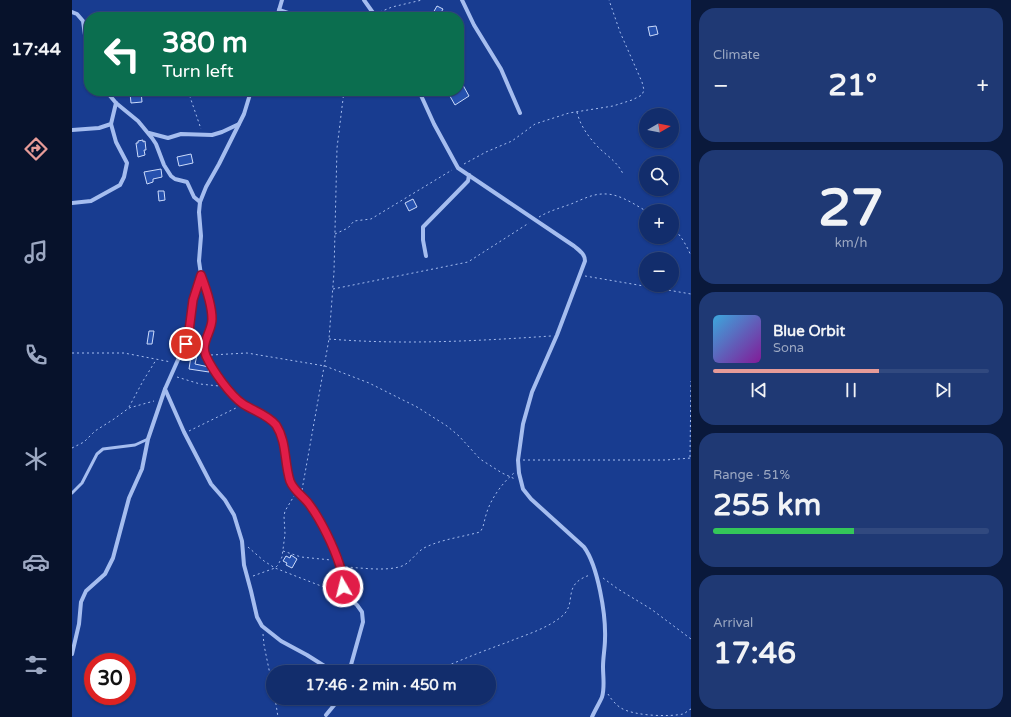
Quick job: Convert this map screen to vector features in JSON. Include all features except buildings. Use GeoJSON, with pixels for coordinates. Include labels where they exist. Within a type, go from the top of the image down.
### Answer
{"type":"FeatureCollection","features":[{"type":"Feature","properties":{"kind":"street"},"geometry":{"type":"LineString","coordinates":[[282,0],[279,10],[285,12]]}},
{"type":"Feature","properties":{"kind":"street"},"geometry":{"type":"LineString","coordinates":[[364,0],[372,12]]}},
{"type":"Feature","properties":{"kind":"street"},"geometry":{"type":"LineString","coordinates":[[462,0],[474,25],[501,69],[520,113]]}},
{"type":"Feature","properties":{"kind":"street"},"geometry":{"type":"LineString","coordinates":[[72,12],[77,14],[83,21],[84,28]]}},
{"type":"Feature","properties":{"kind":"street"},"geometry":{"type":"LineString","coordinates":[[110,96],[116,103],[134,116],[149,133],[156,144],[164,165],[171,176],[175,179],[187,182],[194,197],[200,202]]}},
{"type":"Feature","properties":{"kind":"street"},"geometry":{"type":"LineString","coordinates":[[249,96],[240,124],[206,187],[200,202],[199,212],[201,236],[199,261],[201,275],[208,295],[212,317],[212,322],[204,348],[206,356],[225,386],[243,404],[263,415],[276,425],[283,440],[291,481],[297,492],[308,502],[324,529],[340,566],[345,595],[357,605],[362,612],[363,622],[352,665]]}},
{"type":"Feature","properties":{"kind":"street"},"geometry":{"type":"LineString","coordinates":[[421,96],[434,124],[458,168],[583,254],[585,262],[557,335],[532,392],[524,424],[518,460],[523,489],[531,499],[584,546],[589,554],[595,573],[602,603],[605,626],[604,687],[602,698],[592,717]]}},
{"type":"Feature","properties":{"kind":"street"},"geometry":{"type":"LineString","coordinates":[[72,203],[91,201],[120,185],[124,178],[127,164],[116,142],[111,124],[116,103]]}},
{"type":"Feature","properties":{"kind":"street"},"geometry":{"type":"LineString","coordinates":[[72,130],[99,128],[111,124]]}},
{"type":"Feature","properties":{"kind":"street"},"geometry":{"type":"LineString","coordinates":[[149,133],[168,138],[182,134],[217,134],[240,124]]}},
{"type":"Feature","properties":{"kind":"street"},"geometry":{"type":"LineString","coordinates":[[426,256],[423,240],[423,227],[468,181],[469,175]]}},
{"type":"Feature","properties":{"kind":"street"},"geometry":{"type":"LineString","coordinates":[[72,654],[79,624],[81,602],[86,591],[105,574],[114,558],[128,498],[142,469],[148,439],[162,397],[186,344],[193,300],[201,275]]}},
{"type":"Feature","properties":{"kind":"street"},"geometry":{"type":"LineString","coordinates":[[165,390],[184,432],[211,484],[225,500],[234,515],[242,541],[247,578],[257,617],[262,626],[280,641],[307,654],[324,665]]}},
{"type":"Feature","properties":{"kind":"street"},"geometry":{"type":"LineString","coordinates":[[326,715],[334,705]]}},
{"type":"Feature","properties":{"kind":"lane"},"geometry":{"type":"LineString","coordinates":[[72,493],[82,483],[97,454],[103,449],[135,445],[148,439]]}},
{"type":"Feature","properties":{"kind":"path"},"geometry":{"type":"LineString","coordinates":[[383,12],[392,7],[422,0]]}},
{"type":"Feature","properties":{"kind":"path"},"geometry":{"type":"LineString","coordinates":[[335,234],[348,228],[354,221],[371,219],[412,196],[450,170],[458,168],[486,152],[512,141],[536,124],[577,111],[613,106],[642,95],[644,90],[639,75],[620,32],[609,0]]}},
{"type":"Feature","properties":{"kind":"path"},"geometry":{"type":"LineString","coordinates":[[190,96],[201,132],[204,135]]}},
{"type":"Feature","properties":{"kind":"path"},"geometry":{"type":"LineString","coordinates":[[301,496],[329,339],[333,289],[337,148],[343,96]]}},
{"type":"Feature","properties":{"kind":"path"},"geometry":{"type":"LineString","coordinates":[[577,111],[579,120],[586,132],[601,150],[615,162],[623,174]]}},
{"type":"Feature","properties":{"kind":"path"},"geometry":{"type":"LineString","coordinates":[[333,289],[468,262],[549,211],[583,198],[603,194],[616,196],[639,207]]}},
{"type":"Feature","properties":{"kind":"path"},"geometry":{"type":"LineString","coordinates":[[679,235],[691,256]]}},
{"type":"Feature","properties":{"kind":"path"},"geometry":{"type":"LineString","coordinates":[[580,275],[691,294]]}},
{"type":"Feature","properties":{"kind":"path"},"geometry":{"type":"LineString","coordinates":[[329,339],[390,342],[472,341],[557,335]]}},
{"type":"Feature","properties":{"kind":"path"},"geometry":{"type":"LineString","coordinates":[[72,352],[124,353],[177,363]]}},
{"type":"Feature","properties":{"kind":"path"},"geometry":{"type":"LineString","coordinates":[[206,356],[247,353],[325,366],[369,383],[417,407],[447,426],[460,436],[480,459],[490,466],[521,482]]}},
{"type":"Feature","properties":{"kind":"path"},"geometry":{"type":"LineString","coordinates":[[129,408],[156,360]]}},
{"type":"Feature","properties":{"kind":"path"},"geometry":{"type":"LineString","coordinates":[[172,375],[200,384],[225,386]]}},
{"type":"Feature","properties":{"kind":"path"},"geometry":{"type":"LineString","coordinates":[[518,460],[666,460],[691,458],[691,381]]}},
{"type":"Feature","properties":{"kind":"path"},"geometry":{"type":"LineString","coordinates":[[72,448],[84,442],[95,430],[129,408],[154,401],[162,397]]}},
{"type":"Feature","properties":{"kind":"path"},"geometry":{"type":"LineString","coordinates":[[184,432],[243,404]]}},
{"type":"Feature","properties":{"kind":"path"},"geometry":{"type":"LineString","coordinates":[[340,566],[387,569],[398,568],[406,565],[424,548],[437,543],[480,532],[491,504],[510,477],[519,469]]}},
{"type":"Feature","properties":{"kind":"path"},"geometry":{"type":"LineString","coordinates":[[247,578],[275,568],[278,565],[283,551],[285,511],[297,492]]}},
{"type":"Feature","properties":{"kind":"path"},"geometry":{"type":"LineString","coordinates":[[242,541],[264,562],[275,568],[345,595]]}},
{"type":"Feature","properties":{"kind":"path"},"geometry":{"type":"LineString","coordinates":[[283,551],[301,557],[337,560]]}},
{"type":"Feature","properties":{"kind":"path"},"geometry":{"type":"LineString","coordinates":[[450,665],[532,632],[557,620],[566,614],[569,608],[571,591],[576,582],[595,573],[651,610],[691,639]]}},
{"type":"Feature","properties":{"kind":"path"},"geometry":{"type":"LineString","coordinates":[[262,626],[268,665]]}},
{"type":"Feature","properties":{"kind":"path"},"geometry":{"type":"LineString","coordinates":[[604,687],[612,700],[621,708],[635,713],[653,716],[670,716],[683,714],[691,709]]}},
{"type":"Feature","properties":{"kind":"path"},"geometry":{"type":"LineString","coordinates":[[276,705],[278,717]]}},
{"type":"Feature","properties":{"kind":"route"},"geometry":{"type":"LineString","coordinates":[[186,344],[193,300],[201,275],[208,295],[212,317],[212,322],[204,348],[206,356],[225,386],[233,395],[243,404],[263,415],[276,425],[283,440],[291,481],[297,492],[308,502],[324,529],[340,566],[343,587]]}}]}
